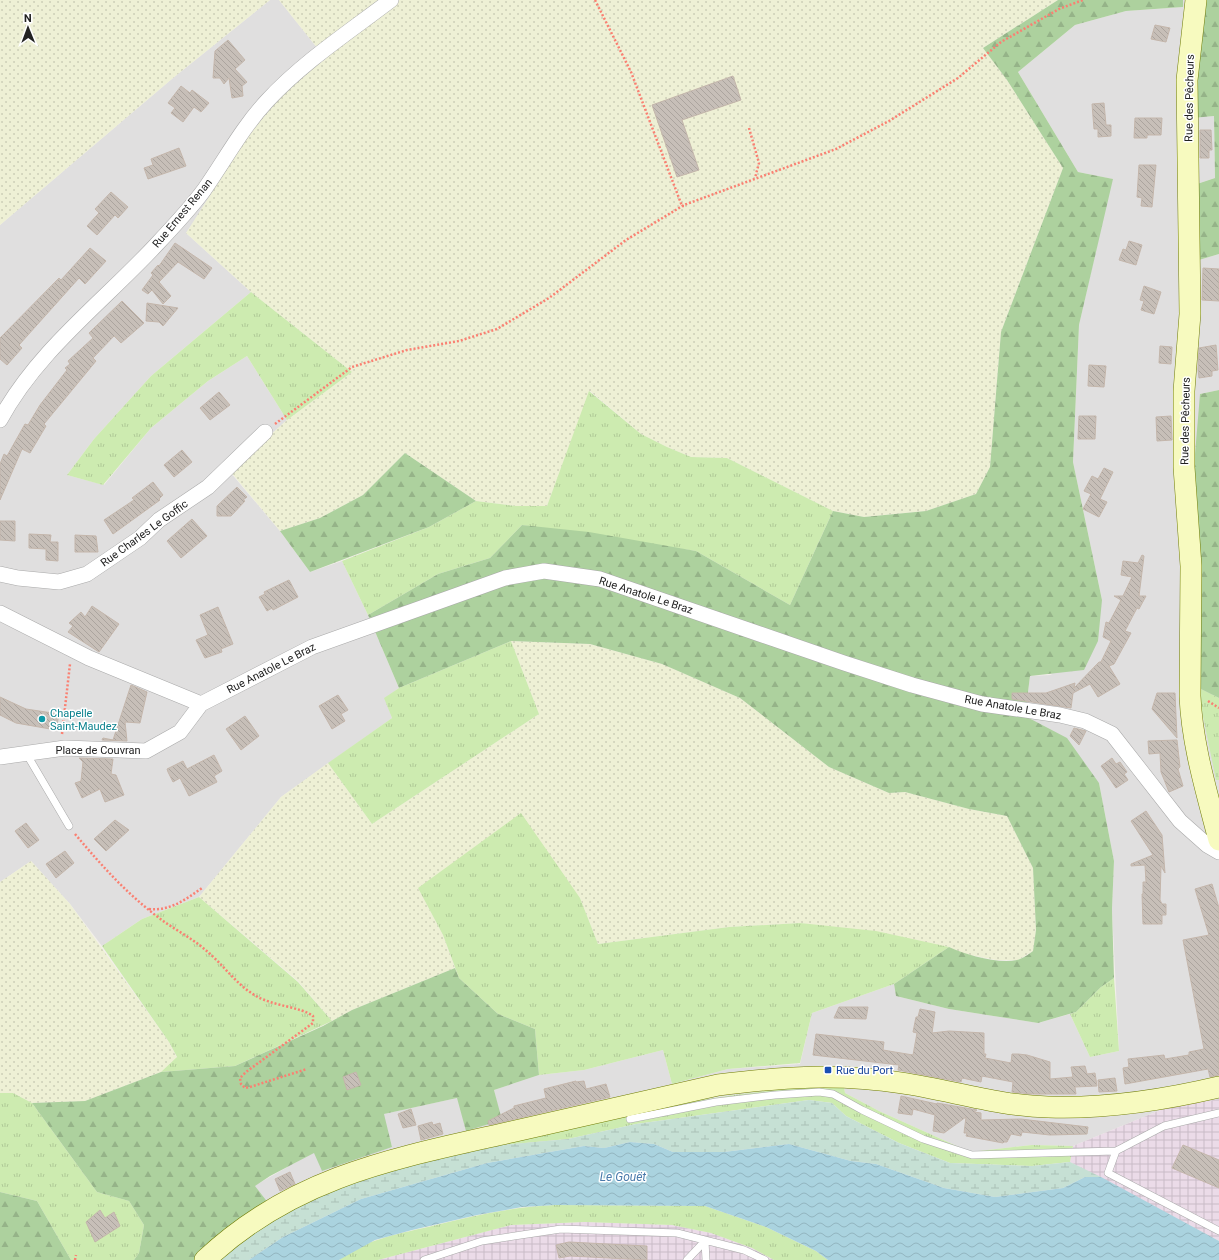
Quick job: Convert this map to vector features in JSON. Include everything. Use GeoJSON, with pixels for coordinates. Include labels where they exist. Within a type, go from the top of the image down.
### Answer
{"type":"FeatureCollection","features":[{"type":"Feature","properties":{"kind":"street","name":"Rue Ernest Renan"},"geometry":{"type":"LineString","coordinates":[[0,420],[12,398],[36,366],[133,269],[204,191],[242,132],[267,101],[295,73],[391,0]]}},
{"type":"Feature","properties":{"kind":"street","name":"Rue des Pêcheurs"},"geometry":{"type":"LineString","coordinates":[[1196,0],[1187,80],[1190,314],[1184,391],[1184,467],[1191,566],[1190,696],[1191,717],[1201,772],[1219,840]]}},
{"type":"Feature","properties":{"kind":"street","name":"Rue Charles Le Goffic"},"geometry":{"type":"LineString","coordinates":[[0,574],[18,578],[59,582],[87,574],[140,538],[159,520],[208,486],[265,432]]}},
{"type":"Feature","properties":{"kind":"street","name":"Rue Anatole Le Braz"},"geometry":{"type":"LineString","coordinates":[[201,704],[312,647],[505,578],[544,571],[600,579],[912,684],[982,704],[1060,715],[1085,722],[1112,734],[1180,821],[1207,845],[1219,852]]}},
{"type":"Feature","properties":{"kind":"street"},"geometry":{"type":"LineString","coordinates":[[0,613],[136,679],[201,704]]}},
{"type":"Feature","properties":{"kind":"street","name":"Place de Couvran"},"geometry":{"type":"LineString","coordinates":[[0,757],[60,749],[146,751],[180,732],[201,704]]}},
{"type":"Feature","properties":{"kind":"street"},"geometry":{"type":"LineString","coordinates":[[205,1260],[227,1240],[260,1215],[300,1194],[348,1173],[405,1156],[718,1085],[770,1078],[826,1076],[902,1083],[1013,1104],[1047,1107],[1081,1106],[1155,1100],[1219,1087]]}},
{"type":"Feature","properties":{"kind":"lane"},"geometry":{"type":"LineString","coordinates":[[26,753],[69,826]]}},
{"type":"Feature","properties":{"kind":"lane"},"geometry":{"type":"LineString","coordinates":[[630,1119],[716,1102],[775,1095],[819,1092],[833,1094],[922,1140],[972,1156],[1116,1151],[1164,1126],[1219,1113]]}},
{"type":"Feature","properties":{"kind":"lane"},"geometry":{"type":"LineString","coordinates":[[1116,1151],[1108,1173],[1219,1231]]}},
{"type":"Feature","properties":{"kind":"lane"},"geometry":{"type":"LineString","coordinates":[[424,1260],[482,1241],[561,1229],[677,1233],[744,1250],[765,1260]]}},
{"type":"Feature","properties":{"kind":"lane"},"geometry":{"type":"LineString","coordinates":[[687,1260],[705,1241]]}},
{"type":"Feature","properties":{"kind":"lane"},"geometry":{"type":"LineString","coordinates":[[705,1241],[706,1260]]}},
{"type":"Feature","properties":{"kind":"path"},"geometry":{"type":"LineString","coordinates":[[595,0],[631,72],[667,169],[682,206],[684,206]]}},
{"type":"Feature","properties":{"kind":"path"},"geometry":{"type":"LineString","coordinates":[[265,432],[307,398],[352,367],[406,350],[459,341],[497,329],[548,298],[626,240],[684,206],[755,178],[836,149],[889,121],[958,78],[1001,42],[1059,9],[1083,0]]}},
{"type":"Feature","properties":{"kind":"path"},"geometry":{"type":"LineString","coordinates":[[749,128],[759,163],[755,178]]}},
{"type":"Feature","properties":{"kind":"path"},"geometry":{"type":"LineString","coordinates":[[60,749],[72,649]]}},
{"type":"Feature","properties":{"kind":"path"},"geometry":{"type":"LineString","coordinates":[[69,826],[108,874],[148,909],[209,953],[243,988],[270,1004],[313,1016],[313,1023],[246,1072],[240,1078],[241,1084],[245,1088],[250,1087],[307,1069]]}},
{"type":"Feature","properties":{"kind":"path"},"geometry":{"type":"LineString","coordinates":[[148,909],[160,910],[169,908],[186,900],[202,888]]}},
{"type":"Feature","properties":{"kind":"path"},"geometry":{"type":"LineString","coordinates":[[74,1260],[76,1255]]}},
{"type":"Feature","properties":{"kind":"shaded area"},"geometry":{"type":"Polygon","coordinates":[[[270,0],[279,0],[326,59],[298,78],[186,233],[251,292],[151,376],[94,439],[67,475],[104,485],[151,428],[208,381],[247,356],[287,420],[230,472],[280,531],[310,572],[342,561],[368,615],[399,688],[385,698],[392,718],[281,797],[199,897],[142,919],[102,946],[70,904],[31,861],[0,882],[0,225],[173,78],[270,0]]]}},
{"type":"Feature","properties":{"kind":"shaded area"},"geometry":{"type":"Polygon","coordinates":[[[1183,0],[1205,0],[1193,118],[1214,116],[1215,178],[1197,184],[1199,260],[1219,254],[1219,390],[1200,394],[1216,780],[1219,780],[1219,1099],[1163,1109],[1073,1146],[1032,1145],[970,1152],[879,1111],[845,1093],[844,1087],[788,1089],[717,1097],[276,1213],[254,1186],[314,1152],[392,1147],[383,1114],[457,1098],[501,1120],[494,1090],[539,1075],[584,1070],[663,1050],[672,1084],[728,1069],[800,1064],[812,1013],[894,984],[896,996],[949,1009],[1038,1023],[1070,1014],[1090,1057],[1119,1051],[1112,909],[1114,861],[1099,783],[1025,716],[1030,676],[1051,675],[1102,600],[1073,462],[1079,325],[1112,179],[1078,172],[1018,72],[1075,25],[1126,11],[1183,7],[1183,0]]]}},
{"type":"Feature","properties":{"kind":"shaded area"},"geometry":{"type":"Polygon","coordinates":[[[1219,1099],[1219,1241],[1070,1162],[1073,1146],[1163,1109],[1219,1099]]]}},
{"type":"Feature","properties":{"kind":"shaded area"},"geometry":{"type":"Polygon","coordinates":[[[585,1222],[672,1225],[711,1233],[752,1248],[774,1260],[378,1260],[511,1225],[585,1222]]]}},
{"type":"Feature","properties":{"kind":"green space"},"geometry":{"type":"Polygon","coordinates":[[[0,0],[270,0],[173,78],[0,225],[0,0]]]}},
{"type":"Feature","properties":{"kind":"green space"},"geometry":{"type":"Polygon","coordinates":[[[279,0],[1058,0],[983,48],[1007,80],[1063,168],[1001,332],[990,467],[976,494],[926,511],[864,517],[833,511],[727,458],[691,457],[667,447],[641,434],[590,391],[547,506],[516,506],[476,501],[405,453],[363,495],[320,518],[280,531],[230,471],[287,420],[352,372],[251,292],[186,233],[253,128],[298,78],[326,59],[279,0]]]}},
{"type":"Feature","properties":{"kind":"green space"},"geometry":{"type":"Polygon","coordinates":[[[1058,0],[1183,0],[1183,7],[1126,11],[1075,25],[1018,72],[1078,172],[1113,179],[1079,325],[1073,462],[1102,600],[1098,641],[1084,670],[1030,676],[1025,716],[1067,738],[1099,783],[1114,861],[1112,909],[1114,978],[1101,987],[1076,1012],[1038,1023],[949,1009],[896,996],[894,984],[949,947],[973,956],[1001,961],[1019,959],[1033,951],[1036,930],[1033,868],[1007,816],[969,809],[905,792],[889,793],[829,767],[740,698],[662,664],[590,644],[511,641],[399,688],[368,615],[438,574],[490,558],[522,525],[589,532],[696,551],[790,605],[833,511],[864,517],[926,511],[976,494],[990,467],[1001,332],[1063,168],[1007,80],[983,48],[1058,0]]]}},
{"type":"Feature","properties":{"kind":"green space"},"geometry":{"type":"Polygon","coordinates":[[[1205,0],[1219,0],[1219,254],[1199,260],[1197,184],[1215,178],[1214,116],[1193,118],[1205,0]]]}},
{"type":"Feature","properties":{"kind":"green space"},"geometry":{"type":"Polygon","coordinates":[[[251,292],[352,372],[287,420],[247,356],[208,381],[151,428],[103,485],[67,475],[94,439],[151,376],[251,292]]]}},
{"type":"Feature","properties":{"kind":"green space"},"geometry":{"type":"Polygon","coordinates":[[[1219,390],[1219,698],[1197,687],[1194,466],[1200,394],[1219,390]]]}},
{"type":"Feature","properties":{"kind":"green space"},"geometry":{"type":"Polygon","coordinates":[[[589,391],[641,434],[667,447],[691,457],[727,458],[833,511],[790,605],[696,551],[522,525],[490,558],[438,574],[368,615],[342,561],[429,527],[476,501],[516,506],[547,506],[589,391]]]}},
{"type":"Feature","properties":{"kind":"green space"},"geometry":{"type":"Polygon","coordinates":[[[405,453],[476,501],[429,527],[310,572],[280,531],[320,518],[363,495],[405,453]]]}},
{"type":"Feature","properties":{"kind":"green space"},"geometry":{"type":"Polygon","coordinates":[[[511,641],[590,644],[662,664],[740,698],[829,767],[889,793],[905,792],[969,809],[1007,816],[1033,868],[1036,930],[1033,951],[1018,960],[996,960],[961,953],[949,947],[800,923],[729,927],[598,944],[580,898],[418,888],[443,935],[455,968],[352,1010],[332,1021],[298,981],[199,897],[281,797],[328,763],[372,824],[539,714],[511,641]]]}},
{"type":"Feature","properties":{"kind":"green space"},"geometry":{"type":"Polygon","coordinates":[[[511,641],[539,714],[372,824],[328,763],[392,718],[384,698],[399,688],[511,641]]]}},
{"type":"Feature","properties":{"kind":"green space"},"geometry":{"type":"Polygon","coordinates":[[[1197,687],[1219,698],[1219,780],[1216,780],[1197,687]]]}},
{"type":"Feature","properties":{"kind":"green space"},"geometry":{"type":"Polygon","coordinates":[[[521,813],[580,898],[598,944],[729,927],[800,923],[876,931],[949,947],[894,984],[812,1013],[800,1063],[728,1069],[672,1084],[663,1050],[584,1070],[539,1075],[535,1029],[498,1014],[459,978],[443,935],[418,888],[521,813]]]}},
{"type":"Feature","properties":{"kind":"green space"},"geometry":{"type":"Polygon","coordinates":[[[31,861],[70,904],[169,1042],[177,1058],[161,1072],[85,1101],[32,1103],[13,1093],[0,1093],[0,882],[31,861]]]}},
{"type":"Feature","properties":{"kind":"green space"},"geometry":{"type":"Polygon","coordinates":[[[199,897],[298,982],[332,1021],[235,1066],[161,1072],[177,1057],[169,1042],[102,946],[142,919],[199,897]]]}},
{"type":"Feature","properties":{"kind":"green space"},"geometry":{"type":"Polygon","coordinates":[[[455,968],[459,978],[498,1014],[535,1029],[539,1075],[494,1090],[502,1120],[466,1131],[457,1098],[384,1114],[392,1147],[322,1171],[314,1153],[270,1176],[255,1186],[276,1213],[220,1260],[134,1260],[139,1253],[144,1225],[129,1201],[97,1192],[32,1103],[85,1101],[161,1072],[235,1066],[323,1026],[352,1010],[455,968]]]}},
{"type":"Feature","properties":{"kind":"green space"},"geometry":{"type":"Polygon","coordinates":[[[1114,978],[1119,1051],[1090,1057],[1070,1014],[1076,1012],[1101,987],[1114,978]]]}},
{"type":"Feature","properties":{"kind":"green space"},"geometry":{"type":"Polygon","coordinates":[[[844,1087],[845,1093],[879,1111],[970,1152],[1032,1145],[1073,1146],[1070,1162],[1032,1166],[950,1163],[899,1143],[846,1116],[832,1103],[809,1100],[636,1124],[568,1139],[481,1147],[671,1105],[748,1093],[794,1088],[844,1087]]]}},
{"type":"Feature","properties":{"kind":"green space"},"geometry":{"type":"Polygon","coordinates":[[[0,1093],[13,1093],[32,1103],[97,1192],[129,1201],[144,1225],[139,1253],[134,1260],[71,1260],[37,1201],[0,1192],[0,1093]]]}},
{"type":"Feature","properties":{"kind":"green space"},"geometry":{"type":"Polygon","coordinates":[[[809,1100],[832,1103],[846,1116],[899,1143],[950,1163],[1032,1166],[1070,1162],[1101,1177],[1085,1177],[1063,1188],[995,1197],[944,1188],[876,1164],[851,1161],[789,1144],[724,1152],[673,1152],[654,1144],[630,1142],[604,1148],[584,1146],[487,1163],[361,1199],[283,1237],[249,1260],[220,1260],[276,1213],[366,1176],[481,1147],[568,1139],[636,1124],[809,1100]]]}},
{"type":"Feature","properties":{"kind":"green space"},"geometry":{"type":"Polygon","coordinates":[[[0,1192],[37,1201],[71,1260],[0,1260],[0,1192]]]}},
{"type":"Feature","properties":{"kind":"green space"},"geometry":{"type":"Polygon","coordinates":[[[555,1205],[705,1206],[766,1227],[816,1251],[828,1260],[774,1260],[752,1248],[711,1233],[672,1225],[585,1222],[511,1225],[378,1260],[339,1260],[359,1247],[393,1235],[491,1213],[555,1205]]]}},
{"type":"Feature","properties":{"kind":"water","name":"Le Gouët"},"geometry":{"type":"Polygon","coordinates":[[[630,1142],[654,1144],[673,1152],[724,1152],[789,1144],[851,1161],[876,1164],[944,1188],[995,1197],[1063,1188],[1085,1177],[1101,1177],[1219,1241],[1219,1260],[828,1260],[816,1251],[766,1227],[705,1206],[555,1205],[522,1207],[477,1215],[412,1230],[375,1240],[339,1260],[249,1260],[283,1237],[361,1199],[487,1163],[584,1146],[604,1148],[630,1142]]]}},
{"type":"Feature","properties":{"kind":"building"},"geometry":{"type":"Polygon","coordinates":[[[1155,25],[1170,28],[1166,42],[1151,39],[1155,25]]]}},
{"type":"Feature","properties":{"kind":"building"},"geometry":{"type":"Polygon","coordinates":[[[228,40],[245,60],[235,69],[247,82],[242,86],[243,96],[232,98],[229,78],[224,84],[220,78],[213,78],[215,51],[228,40]]]}},
{"type":"Feature","properties":{"kind":"building"},"geometry":{"type":"Polygon","coordinates":[[[733,76],[741,100],[682,120],[699,170],[677,177],[652,105],[733,76]]]}},
{"type":"Feature","properties":{"kind":"building"},"geometry":{"type":"Polygon","coordinates":[[[181,86],[190,93],[192,90],[209,103],[201,112],[194,107],[183,122],[171,113],[175,108],[168,103],[181,86]]]}},
{"type":"Feature","properties":{"kind":"building"},"geometry":{"type":"Polygon","coordinates":[[[1104,103],[1106,125],[1111,125],[1111,136],[1098,137],[1098,129],[1094,129],[1092,104],[1104,103]]]}},
{"type":"Feature","properties":{"kind":"building"},"geometry":{"type":"Polygon","coordinates":[[[1135,118],[1162,118],[1161,135],[1147,135],[1147,138],[1134,138],[1135,118]]]}},
{"type":"Feature","properties":{"kind":"building"},"geometry":{"type":"Polygon","coordinates":[[[1200,130],[1211,130],[1212,150],[1209,150],[1209,158],[1200,158],[1200,130]]]}},
{"type":"Feature","properties":{"kind":"building"},"geometry":{"type":"Polygon","coordinates":[[[179,148],[186,166],[148,179],[144,168],[153,165],[151,159],[179,148]]]}},
{"type":"Feature","properties":{"kind":"building"},"geometry":{"type":"Polygon","coordinates":[[[1139,165],[1156,165],[1152,207],[1141,206],[1142,198],[1137,197],[1139,165]]]}},
{"type":"Feature","properties":{"kind":"building"},"geometry":{"type":"Polygon","coordinates":[[[111,192],[128,207],[118,218],[115,215],[97,235],[87,226],[99,213],[95,209],[111,192]]]}},
{"type":"Feature","properties":{"kind":"building"},"geometry":{"type":"Polygon","coordinates":[[[1129,241],[1142,245],[1136,265],[1119,260],[1123,249],[1126,250],[1129,241]]]}},
{"type":"Feature","properties":{"kind":"building"},"geometry":{"type":"Polygon","coordinates":[[[175,243],[212,268],[204,279],[178,262],[159,282],[171,296],[163,304],[152,290],[148,294],[142,290],[153,275],[151,273],[158,265],[159,266],[175,243]]]}},
{"type":"Feature","properties":{"kind":"building"},"geometry":{"type":"Polygon","coordinates":[[[90,248],[106,261],[85,284],[79,278],[19,345],[22,348],[7,365],[0,359],[0,338],[59,278],[61,280],[90,248]]]}},
{"type":"Feature","properties":{"kind":"building"},"geometry":{"type":"Polygon","coordinates":[[[1203,268],[1219,269],[1219,301],[1202,300],[1203,268]]]}},
{"type":"Feature","properties":{"kind":"building"},"geometry":{"type":"Polygon","coordinates":[[[1144,286],[1161,292],[1154,314],[1141,310],[1144,301],[1140,300],[1144,286]]]}},
{"type":"Feature","properties":{"kind":"building"},"geometry":{"type":"Polygon","coordinates":[[[122,301],[144,323],[121,343],[114,336],[93,358],[96,361],[44,424],[46,426],[30,453],[22,449],[0,500],[0,464],[4,454],[7,456],[25,424],[28,425],[40,405],[67,370],[65,368],[70,364],[68,361],[93,338],[89,333],[122,301]]]}},
{"type":"Feature","properties":{"kind":"building"},"geometry":{"type":"Polygon","coordinates":[[[147,303],[178,308],[163,326],[159,322],[146,321],[147,303]]]}},
{"type":"Feature","properties":{"kind":"building"},"geometry":{"type":"Polygon","coordinates":[[[1216,345],[1218,370],[1212,371],[1212,376],[1199,378],[1199,348],[1216,345]]]}},
{"type":"Feature","properties":{"kind":"building"},"geometry":{"type":"Polygon","coordinates":[[[1160,346],[1172,347],[1171,364],[1159,363],[1160,346]]]}},
{"type":"Feature","properties":{"kind":"building"},"geometry":{"type":"Polygon","coordinates":[[[1089,365],[1106,366],[1104,387],[1088,386],[1089,365]]]}},
{"type":"Feature","properties":{"kind":"building"},"geometry":{"type":"Polygon","coordinates":[[[219,392],[230,405],[210,420],[200,408],[219,392]]]}},
{"type":"Feature","properties":{"kind":"building"},"geometry":{"type":"Polygon","coordinates":[[[1079,416],[1096,416],[1095,439],[1078,439],[1079,416]]]}},
{"type":"Feature","properties":{"kind":"building"},"geometry":{"type":"Polygon","coordinates":[[[1171,416],[1172,440],[1157,441],[1156,417],[1171,416]]]}},
{"type":"Feature","properties":{"kind":"building"},"geometry":{"type":"Polygon","coordinates":[[[182,450],[192,462],[174,477],[164,465],[182,450]]]}},
{"type":"Feature","properties":{"kind":"building"},"geometry":{"type":"Polygon","coordinates":[[[1104,468],[1113,472],[1100,499],[1107,502],[1099,517],[1083,509],[1091,494],[1084,491],[1092,476],[1098,479],[1104,468]]]}},
{"type":"Feature","properties":{"kind":"building"},"geometry":{"type":"Polygon","coordinates":[[[153,482],[163,495],[159,499],[160,500],[113,534],[104,520],[134,500],[132,498],[153,482]]]}},
{"type":"Feature","properties":{"kind":"building"},"geometry":{"type":"Polygon","coordinates":[[[237,487],[247,497],[243,500],[245,501],[231,516],[217,516],[217,506],[237,487]]]}},
{"type":"Feature","properties":{"kind":"building"},"geometry":{"type":"Polygon","coordinates":[[[192,519],[207,536],[181,558],[167,541],[192,519]]]}},
{"type":"Feature","properties":{"kind":"building"},"geometry":{"type":"Polygon","coordinates":[[[0,521],[15,521],[15,541],[0,540],[0,521]]]}},
{"type":"Feature","properties":{"kind":"building"},"geometry":{"type":"Polygon","coordinates":[[[29,534],[51,535],[50,542],[58,542],[58,561],[46,560],[46,549],[29,548],[29,534]]]}},
{"type":"Feature","properties":{"kind":"building"},"geometry":{"type":"Polygon","coordinates":[[[75,535],[96,536],[98,552],[75,552],[75,535]]]}},
{"type":"Feature","properties":{"kind":"building"},"geometry":{"type":"Polygon","coordinates":[[[1142,555],[1144,556],[1139,596],[1146,596],[1139,609],[1137,608],[1125,631],[1131,633],[1114,664],[1109,666],[1120,684],[1098,697],[1090,684],[1073,693],[1071,708],[1012,699],[1012,693],[1046,693],[1075,683],[1074,688],[1099,662],[1101,662],[1111,641],[1103,637],[1106,622],[1109,623],[1121,600],[1114,596],[1123,596],[1132,577],[1121,575],[1123,561],[1138,563],[1142,555]]]}},
{"type":"Feature","properties":{"kind":"building"},"geometry":{"type":"Polygon","coordinates":[[[289,580],[298,597],[273,610],[272,608],[267,611],[259,597],[265,594],[264,592],[289,580]]]}},
{"type":"Feature","properties":{"kind":"building"},"geometry":{"type":"Polygon","coordinates":[[[92,606],[119,624],[99,652],[68,632],[73,626],[69,623],[81,612],[85,617],[92,606]]]}},
{"type":"Feature","properties":{"kind":"building"},"geometry":{"type":"Polygon","coordinates":[[[218,607],[233,644],[221,649],[222,652],[205,658],[196,640],[208,635],[200,615],[218,607]]]}},
{"type":"Feature","properties":{"kind":"building"},"geometry":{"type":"Polygon","coordinates":[[[131,685],[147,692],[140,723],[125,722],[127,741],[102,740],[103,738],[113,740],[131,685]]]}},
{"type":"Feature","properties":{"kind":"building"},"geometry":{"type":"Polygon","coordinates":[[[1157,693],[1175,693],[1177,738],[1152,709],[1157,693]]]}},
{"type":"Feature","properties":{"kind":"building"},"geometry":{"type":"Polygon","coordinates":[[[338,695],[348,710],[341,714],[345,721],[332,729],[319,706],[338,695]]]}},
{"type":"Feature","properties":{"kind":"building"},"geometry":{"type":"Polygon","coordinates":[[[0,697],[26,709],[59,714],[56,730],[16,723],[0,715],[0,697]]]}},
{"type":"Feature","properties":{"kind":"building"},"geometry":{"type":"Polygon","coordinates":[[[245,716],[259,736],[241,750],[226,729],[245,716]]]}},
{"type":"Feature","properties":{"kind":"building"},"geometry":{"type":"Polygon","coordinates":[[[1074,728],[1086,731],[1079,745],[1070,736],[1074,728]]]}},
{"type":"Feature","properties":{"kind":"building"},"geometry":{"type":"Polygon","coordinates":[[[1177,740],[1180,767],[1178,769],[1183,786],[1169,792],[1161,772],[1160,753],[1149,754],[1148,741],[1177,740]]]}},
{"type":"Feature","properties":{"kind":"building"},"geometry":{"type":"Polygon","coordinates":[[[214,755],[222,771],[214,776],[217,782],[189,796],[180,778],[173,782],[167,769],[183,761],[187,769],[214,755]]]}},
{"type":"Feature","properties":{"kind":"building"},"geometry":{"type":"Polygon","coordinates":[[[79,758],[113,759],[111,774],[116,775],[124,795],[105,802],[100,789],[82,798],[75,783],[81,781],[83,762],[79,758]]]}},
{"type":"Feature","properties":{"kind":"building"},"geometry":{"type":"Polygon","coordinates":[[[1112,758],[1116,764],[1120,762],[1127,772],[1124,774],[1128,780],[1116,788],[1101,766],[1112,758]]]}},
{"type":"Feature","properties":{"kind":"building"},"geometry":{"type":"Polygon","coordinates":[[[1146,811],[1162,835],[1165,873],[1161,866],[1160,900],[1162,904],[1166,904],[1166,915],[1162,915],[1162,924],[1143,924],[1142,894],[1143,882],[1146,882],[1145,865],[1131,866],[1131,864],[1153,855],[1131,821],[1146,811]]]}},
{"type":"Feature","properties":{"kind":"building"},"geometry":{"type":"Polygon","coordinates":[[[115,820],[129,830],[106,851],[94,839],[115,820]]]}},
{"type":"Feature","properties":{"kind":"building"},"geometry":{"type":"Polygon","coordinates":[[[26,823],[39,840],[28,848],[15,831],[26,823]]]}},
{"type":"Feature","properties":{"kind":"building"},"geometry":{"type":"Polygon","coordinates":[[[65,851],[74,863],[56,878],[46,864],[65,851]]]}},
{"type":"Feature","properties":{"kind":"building"},"geometry":{"type":"Polygon","coordinates":[[[1212,884],[1219,908],[1219,1075],[1210,1077],[1208,1069],[1125,1084],[1123,1068],[1129,1067],[1128,1059],[1164,1055],[1165,1059],[1189,1055],[1189,1052],[1204,1049],[1183,940],[1209,935],[1195,889],[1212,884]]]}},
{"type":"Feature","properties":{"kind":"building"},"geometry":{"type":"Polygon","coordinates":[[[839,1007],[868,1007],[866,1019],[834,1018],[839,1007]]]}},
{"type":"Feature","properties":{"kind":"building"},"geometry":{"type":"Polygon","coordinates":[[[920,1009],[935,1012],[932,1033],[949,1031],[984,1033],[985,1058],[1011,1063],[1012,1054],[1018,1054],[1027,1055],[1050,1062],[1050,1079],[1073,1077],[1071,1067],[1085,1066],[1087,1074],[1095,1073],[1097,1086],[1075,1087],[1076,1094],[1031,1094],[1012,1092],[1013,1082],[982,1076],[981,1082],[962,1078],[961,1082],[898,1070],[899,1065],[813,1055],[816,1034],[884,1042],[883,1050],[913,1055],[917,1033],[913,1032],[916,1017],[918,1017],[920,1009]]]}},
{"type":"Feature","properties":{"kind":"building"},"geometry":{"type":"Polygon","coordinates":[[[356,1072],[361,1085],[347,1090],[343,1077],[356,1072]]]}},
{"type":"Feature","properties":{"kind":"building"},"geometry":{"type":"Polygon","coordinates":[[[1115,1078],[1117,1091],[1099,1092],[1098,1080],[1115,1078]]]}},
{"type":"Feature","properties":{"kind":"building"},"geometry":{"type":"Polygon","coordinates":[[[576,1081],[584,1081],[586,1089],[606,1084],[610,1097],[489,1125],[488,1121],[514,1108],[514,1106],[546,1098],[544,1089],[576,1081]]]}},
{"type":"Feature","properties":{"kind":"building"},"geometry":{"type":"Polygon","coordinates":[[[901,1096],[937,1104],[977,1110],[974,1112],[981,1113],[981,1120],[1021,1119],[1088,1127],[1087,1134],[1050,1135],[1022,1132],[1021,1136],[1011,1134],[1007,1142],[1003,1143],[966,1136],[967,1133],[964,1133],[966,1117],[944,1133],[933,1131],[935,1115],[913,1109],[912,1115],[898,1113],[901,1096]]]}},
{"type":"Feature","properties":{"kind":"building"},"geometry":{"type":"Polygon","coordinates":[[[411,1109],[416,1125],[403,1128],[398,1114],[411,1109]]]}},
{"type":"Feature","properties":{"kind":"building"},"geometry":{"type":"Polygon","coordinates":[[[432,1122],[433,1125],[440,1123],[443,1134],[421,1140],[418,1126],[432,1122]]]}},
{"type":"Feature","properties":{"kind":"building"},"geometry":{"type":"Polygon","coordinates":[[[1183,1145],[1219,1160],[1219,1188],[1172,1168],[1183,1145]]]}},
{"type":"Feature","properties":{"kind":"building"},"geometry":{"type":"Polygon","coordinates":[[[290,1172],[295,1184],[280,1191],[275,1179],[290,1172]]]}},
{"type":"Feature","properties":{"kind":"building"},"geometry":{"type":"Polygon","coordinates":[[[100,1210],[105,1218],[114,1212],[120,1226],[95,1242],[86,1222],[100,1210]]]}},
{"type":"Feature","properties":{"kind":"building"},"geometry":{"type":"Polygon","coordinates":[[[569,1242],[647,1246],[647,1260],[570,1256],[559,1258],[556,1245],[569,1242]]]}},
{"type":"Feature","properties":{"kind":"place","name":"Chapelle Saint-Maudez"},"geometry":{"type":"Point","coordinates":[42,719]}},
{"type":"Feature","properties":{"kind":"place","name":"Rue du Port"},"geometry":{"type":"Point","coordinates":[828,1070]}}]}
